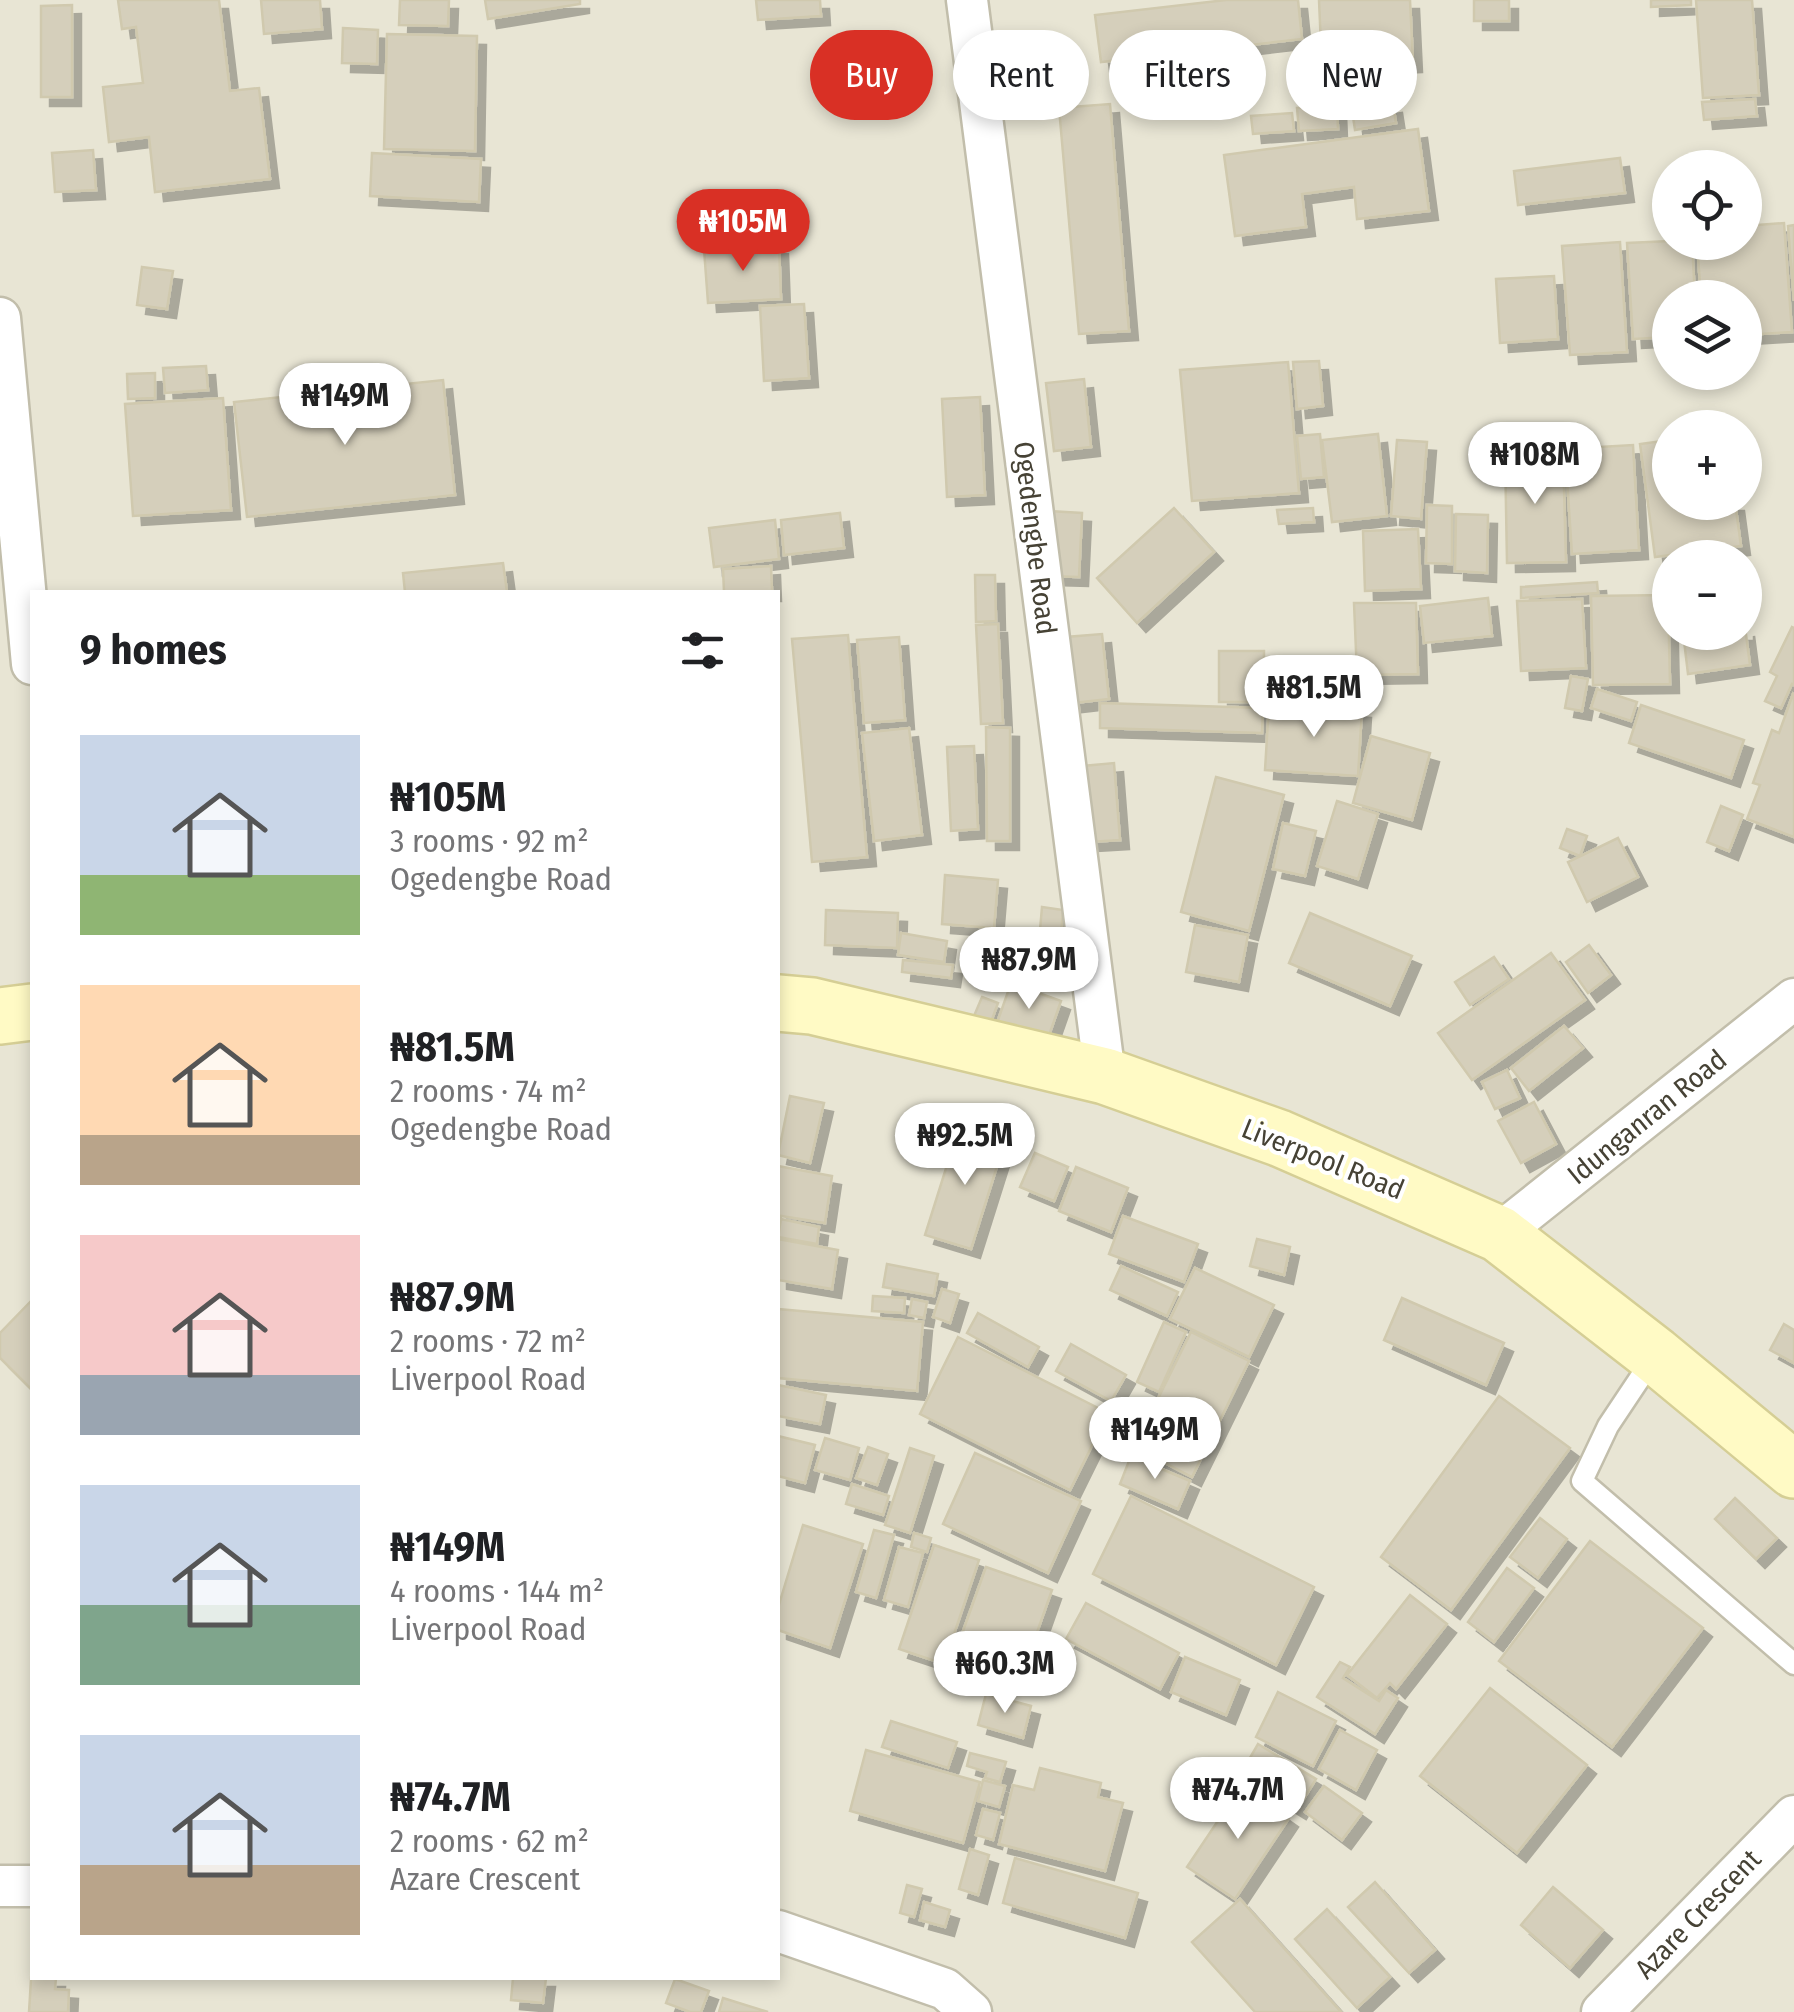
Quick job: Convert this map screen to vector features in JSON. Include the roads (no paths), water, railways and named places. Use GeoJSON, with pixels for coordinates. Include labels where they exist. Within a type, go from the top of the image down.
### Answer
{"type":"FeatureCollection","features":[{"type":"Feature","properties":{"kind":"main road","name":"Liverpool Road"},"geometry":{"type":"LineString","coordinates":[[780,1003],[812,1006],[1105,1076],[1279,1138],[1499,1234],[1794,1470]]}},
{"type":"Feature","properties":{"kind":"main road"},"geometry":{"type":"LineString","coordinates":[[0,1016],[30,1012]]}},
{"type":"Feature","properties":{"kind":"street","name":"Ogedengbe Road"},"geometry":{"type":"LineString","coordinates":[[966,0],[1105,1076]]}},
{"type":"Feature","properties":{"kind":"street"},"geometry":{"type":"LineString","coordinates":[[0,318],[30,642]]}},
{"type":"Feature","properties":{"kind":"street","name":"Idunganran Road"},"geometry":{"type":"LineString","coordinates":[[1499,1234],[1794,999]]}},
{"type":"Feature","properties":{"kind":"street","name":"Azare Crescent"},"geometry":{"type":"LineString","coordinates":[[1602,2012],[1794,1816]]}},
{"type":"Feature","properties":{"kind":"street"},"geometry":{"type":"LineString","coordinates":[[0,1886],[30,1886]]}},
{"type":"Feature","properties":{"kind":"street"},"geometry":{"type":"LineString","coordinates":[[780,1932],[945,1990],[971,2012]]}},
{"type":"Feature","properties":{"kind":"lane"},"geometry":{"type":"LineString","coordinates":[[1655,1356],[1608,1426],[1582,1482],[1794,1664]]}}]}
